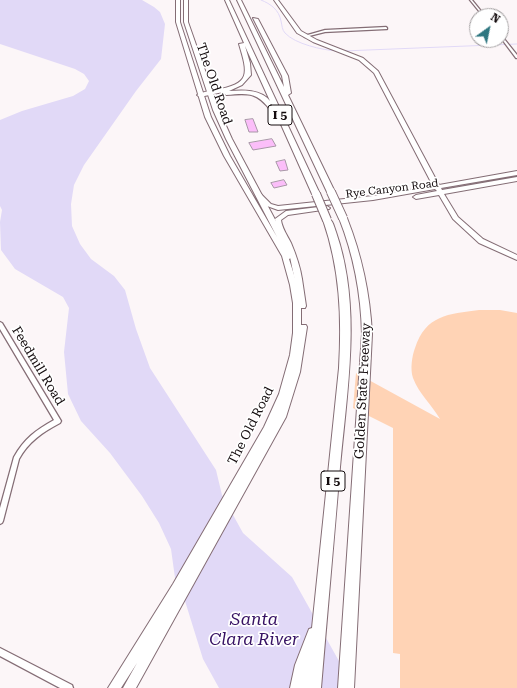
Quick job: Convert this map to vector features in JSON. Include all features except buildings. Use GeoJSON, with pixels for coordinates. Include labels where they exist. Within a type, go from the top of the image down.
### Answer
{"type":"FeatureCollection","features":[{"type":"Feature","properties":{"kind":"highway","name":"Golden State Freeway"},"geometry":{"type":"LineString","coordinates":[[228,0],[327,220],[338,258],[344,287],[346,332],[344,368],[313,688]]}},
{"type":"Feature","properties":{"kind":"highway","name":"Golden State Freeway"},"geometry":{"type":"LineString","coordinates":[[239,0],[343,218],[356,256],[365,302],[367,334],[365,379],[346,688]]}},
{"type":"Feature","properties":{"kind":"highway"},"geometry":{"type":"LineString","coordinates":[[245,0],[285,76],[288,92],[286,97]]}},
{"type":"Feature","properties":{"kind":"highway"},"geometry":{"type":"LineString","coordinates":[[210,94],[235,87],[243,82],[247,76],[248,71],[241,41],[244,37]]}},
{"type":"Feature","properties":{"kind":"highway"},"geometry":{"type":"LineString","coordinates":[[200,95],[239,92],[254,94],[265,100],[282,118]]}},
{"type":"Feature","properties":{"kind":"highway","name":"I 5"},"geometry":{"type":"LineString","coordinates":[[298,688],[302,665],[319,621]]}},
{"type":"Feature","properties":{"kind":"highway","name":"I 5"},"geometry":{"type":"LineString","coordinates":[[349,629],[350,688]]}},
{"type":"Feature","properties":{"kind":"main road","name":"The Old Road"},"geometry":{"type":"LineString","coordinates":[[178,0],[178,22],[200,95],[211,124],[219,140],[265,214],[291,260],[298,279],[302,306],[303,328],[297,353]]}},
{"type":"Feature","properties":{"kind":"main road","name":"The Old Road"},"geometry":{"type":"LineString","coordinates":[[129,688],[179,590],[244,476],[283,414],[295,378],[297,353],[297,303],[294,284],[285,256],[265,214],[259,195],[229,140],[210,94],[185,18],[186,0]]}},
{"type":"Feature","properties":{"kind":"main road"},"geometry":{"type":"LineString","coordinates":[[276,0],[295,28],[305,36],[361,59],[376,72],[452,214],[464,227],[485,243],[517,258]]}},
{"type":"Feature","properties":{"kind":"main road"},"geometry":{"type":"LineString","coordinates":[[211,124],[218,128],[222,137],[229,140]]}},
{"type":"Feature","properties":{"kind":"main road"},"geometry":{"type":"LineString","coordinates":[[219,140],[225,142],[232,155],[240,158]]}},
{"type":"Feature","properties":{"kind":"main road","name":"Rye Canyon Road"},"geometry":{"type":"LineString","coordinates":[[265,214],[391,201],[517,173]]}},
{"type":"Feature","properties":{"kind":"main road","name":"Rye Canyon Road"},"geometry":{"type":"LineString","coordinates":[[259,195],[269,205],[278,208],[377,198],[517,179]]}},
{"type":"Feature","properties":{"kind":"main road","name":"Rye Canyon Road"},"geometry":{"type":"LineString","coordinates":[[265,214],[374,200],[377,198]]}},
{"type":"Feature","properties":{"kind":"main road"},"geometry":{"type":"LineString","coordinates":[[298,279],[298,271],[278,225],[278,219],[286,214],[354,204]]}},
{"type":"Feature","properties":{"kind":"main road","name":"The Old Road"},"geometry":{"type":"LineString","coordinates":[[114,688],[179,590]]}},
{"type":"Feature","properties":{"kind":"street"},"geometry":{"type":"LineString","coordinates":[[470,0],[477,8]]}},
{"type":"Feature","properties":{"kind":"street"},"geometry":{"type":"LineString","coordinates":[[305,36],[325,31],[386,28]]}},
{"type":"Feature","properties":{"kind":"street"},"geometry":{"type":"LineString","coordinates":[[509,46],[517,57]]}},
{"type":"Feature","properties":{"kind":"street","name":"Feedmill Road"},"geometry":{"type":"LineString","coordinates":[[0,324],[58,420],[31,437],[20,451],[16,459],[0,521]]}},
{"type":"Feature","properties":{"kind":"street"},"geometry":{"type":"LineString","coordinates":[[0,652],[69,688]]}},
{"type":"Feature","properties":{"kind":"shaded area"},"geometry":{"type":"Polygon","coordinates":[[[479,310],[500,310],[517,313],[517,688],[400,688],[400,654],[393,653],[393,428],[353,408],[356,373],[440,419],[413,378],[412,363],[415,348],[425,329],[440,318],[457,313],[479,310]]]}},
{"type":"Feature","properties":{"kind":"water","name":"Santa Clara River"},"geometry":{"type":"Polygon","coordinates":[[[0,0],[142,0],[160,12],[165,24],[161,59],[136,91],[84,165],[74,185],[71,204],[72,226],[80,244],[91,259],[114,276],[125,290],[136,329],[150,368],[216,470],[222,495],[243,533],[292,577],[354,688],[219,688],[203,659],[185,601],[175,578],[171,549],[159,523],[142,496],[110,453],[81,421],[68,394],[64,352],[69,308],[63,297],[15,269],[1,250],[0,222],[2,210],[0,206],[0,120],[22,111],[73,96],[85,89],[89,81],[84,74],[75,69],[0,44],[0,0]]]}},
{"type":"Feature","properties":{"kind":"waterway"},"geometry":{"type":"LineString","coordinates":[[261,0],[268,3],[276,11],[280,17],[283,30],[289,37],[309,46],[337,51]]}},
{"type":"Feature","properties":{"kind":"waterway"},"geometry":{"type":"LineString","coordinates":[[343,51],[517,44]]}}]}
